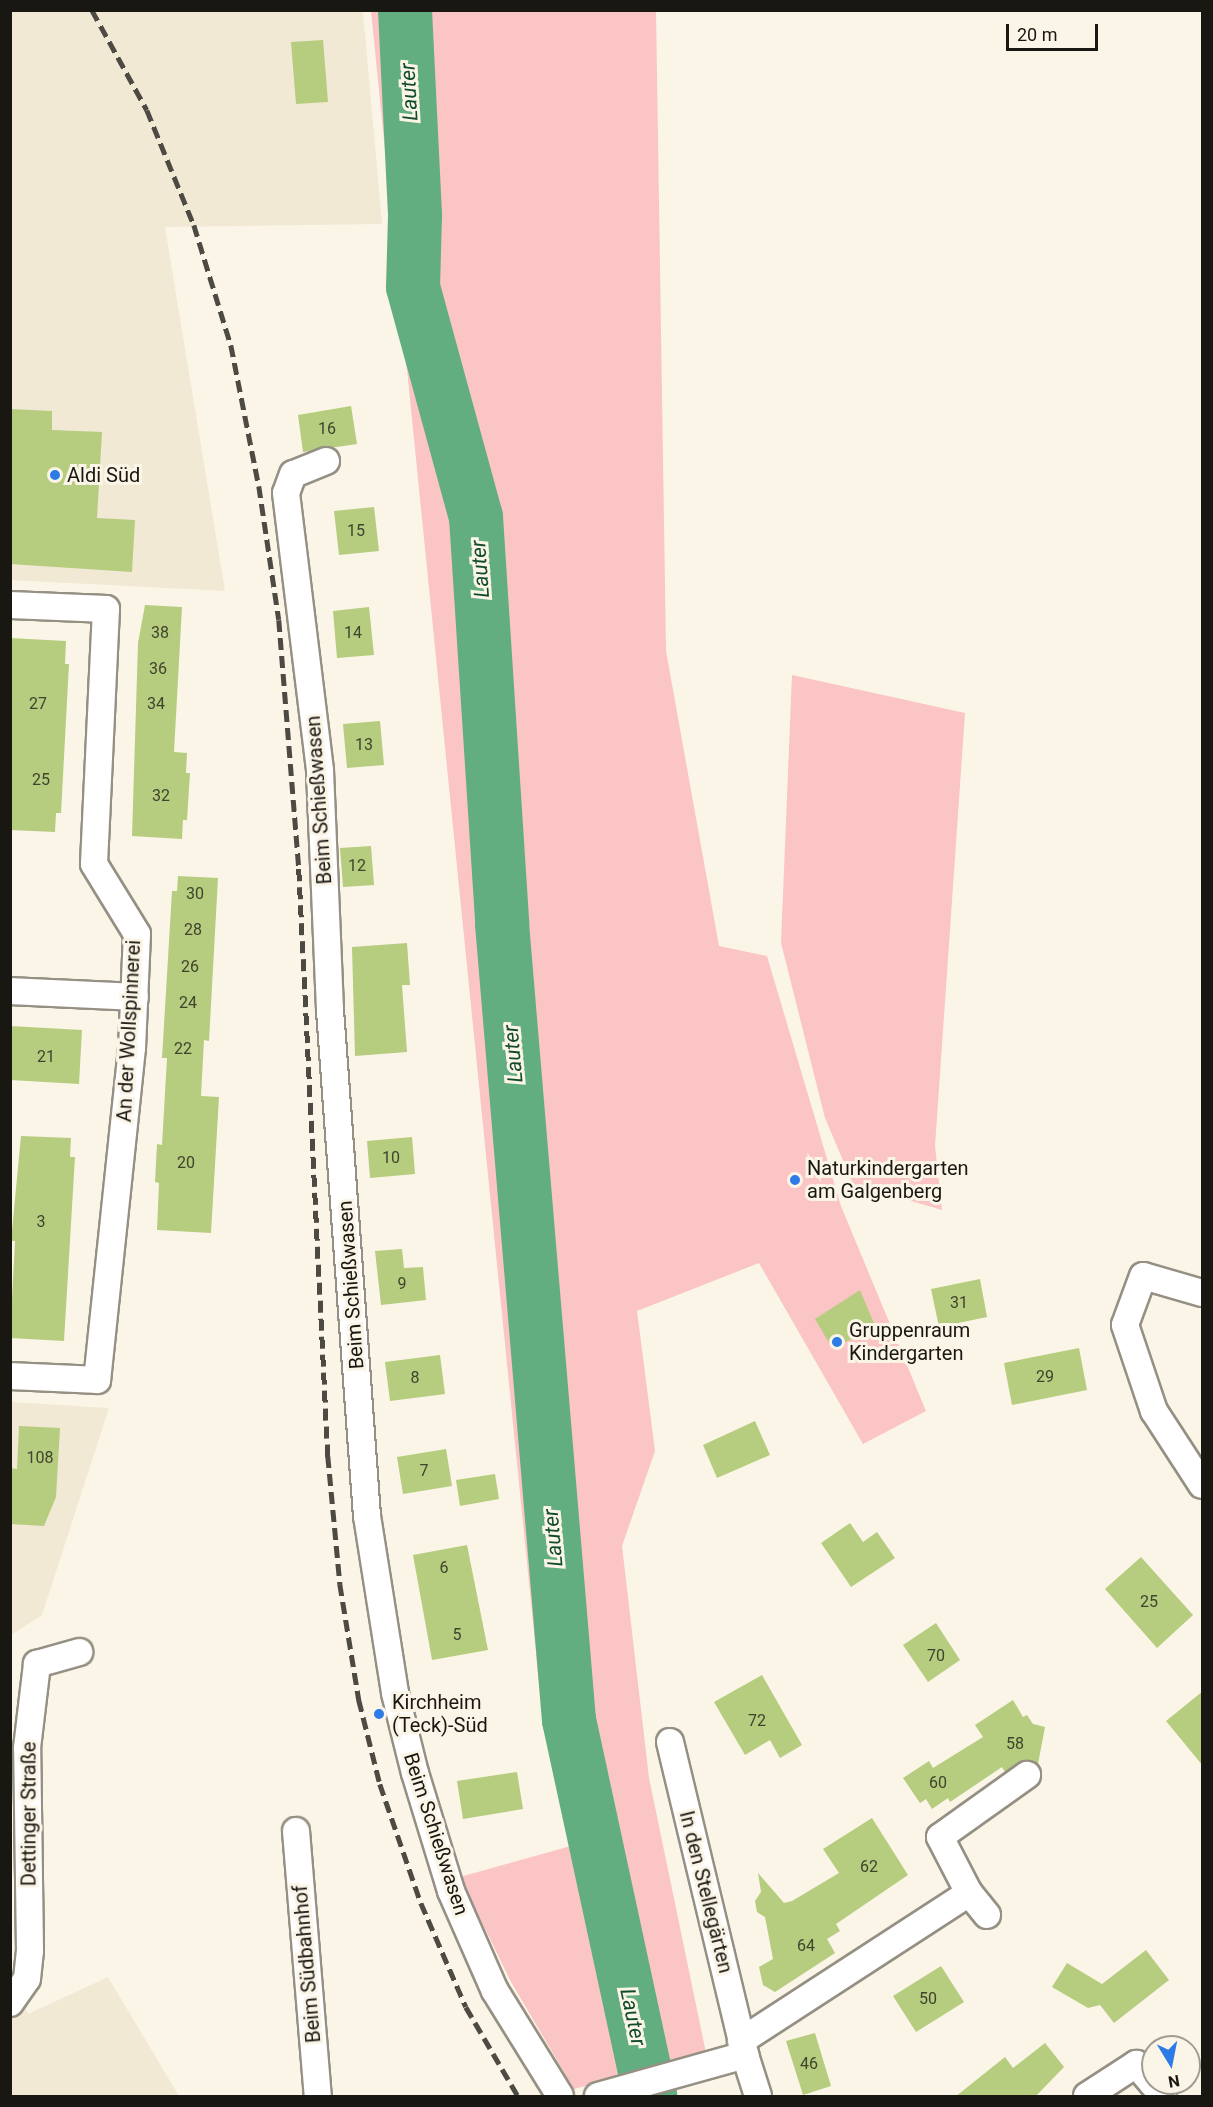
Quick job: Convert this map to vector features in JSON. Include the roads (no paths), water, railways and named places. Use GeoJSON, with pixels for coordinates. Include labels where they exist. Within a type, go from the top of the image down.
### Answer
{"type":"FeatureCollection","features":[{"type":"Feature","properties":{"kind":"street","name":"Beim Schießwasen"},"geometry":{"type":"LineString","coordinates":[[326,461],[293,474],[286,493],[320,771],[330,1010],[367,1516],[395,1693],[417,1784],[451,1891],[495,1991],[560,2097]]}},
{"type":"Feature","properties":{"kind":"street","name":"An der Wollspinnerei"},"geometry":{"type":"LineString","coordinates":[[10,605],[106,609],[94,864],[137,934],[135,997],[98,1380],[10,1376]]}},
{"type":"Feature","properties":{"kind":"street"},"geometry":{"type":"LineString","coordinates":[[10,991],[135,997]]}},
{"type":"Feature","properties":{"kind":"street"},"geometry":{"type":"LineString","coordinates":[[1203,1293],[1143,1276],[1125,1325],[1154,1411],[1203,1485]]}},
{"type":"Feature","properties":{"kind":"street","name":"Dettinger Straße"},"geometry":{"type":"LineString","coordinates":[[10,2003],[27,1979],[30,1951],[27,1748],[37,1664],[79,1652]]}},
{"type":"Feature","properties":{"kind":"street","name":"In den Stellegärten"},"geometry":{"type":"LineString","coordinates":[[670,1742],[743,2048],[758,2097]]}},
{"type":"Feature","properties":{"kind":"street"},"geometry":{"type":"LineString","coordinates":[[987,1915],[969,1893],[940,1838],[1027,1775]]}},
{"type":"Feature","properties":{"kind":"street","name":"Beim Südbahnhof"},"geometry":{"type":"LineString","coordinates":[[296,1831],[318,2097]]}},
{"type":"Feature","properties":{"kind":"street"},"geometry":{"type":"LineString","coordinates":[[598,2097],[699,2069],[743,2048],[969,1893]]}},
{"type":"Feature","properties":{"kind":"street"},"geometry":{"type":"LineString","coordinates":[[1087,2097],[1136,2064],[1163,2097]]}},
{"type":"Feature","properties":{"kind":"waterway","name":"Lauter"},"geometry":{"type":"LineString","coordinates":[[405,10],[415,216],[413,287],[476,517],[502,924],[569,1720],[650,2096]]}},
{"type":"Feature","properties":{"kind":"railway"},"geometry":{"type":"LineString","coordinates":[[92,10],[147,110],[194,225],[231,345],[259,486],[279,620],[299,869],[328,1456],[340,1584],[359,1700],[380,1784],[421,1903],[466,2007],[518,2096]]}},
{"type":"Feature","properties":{"kind":"place","name":"Aldi Süd"},"geometry":{"type":"Point","coordinates":[55,475]}},
{"type":"Feature","properties":{"kind":"place","name":"Naturkindergarten am Galgenberg"},"geometry":{"type":"Point","coordinates":[795,1180]}},
{"type":"Feature","properties":{"kind":"place","name":"Gruppenraum Kindergarten"},"geometry":{"type":"Point","coordinates":[837,1342]}},
{"type":"Feature","properties":{"kind":"place","name":"Kirchheim (Teck)-Süd"},"geometry":{"type":"Point","coordinates":[379,1714]}}]}
